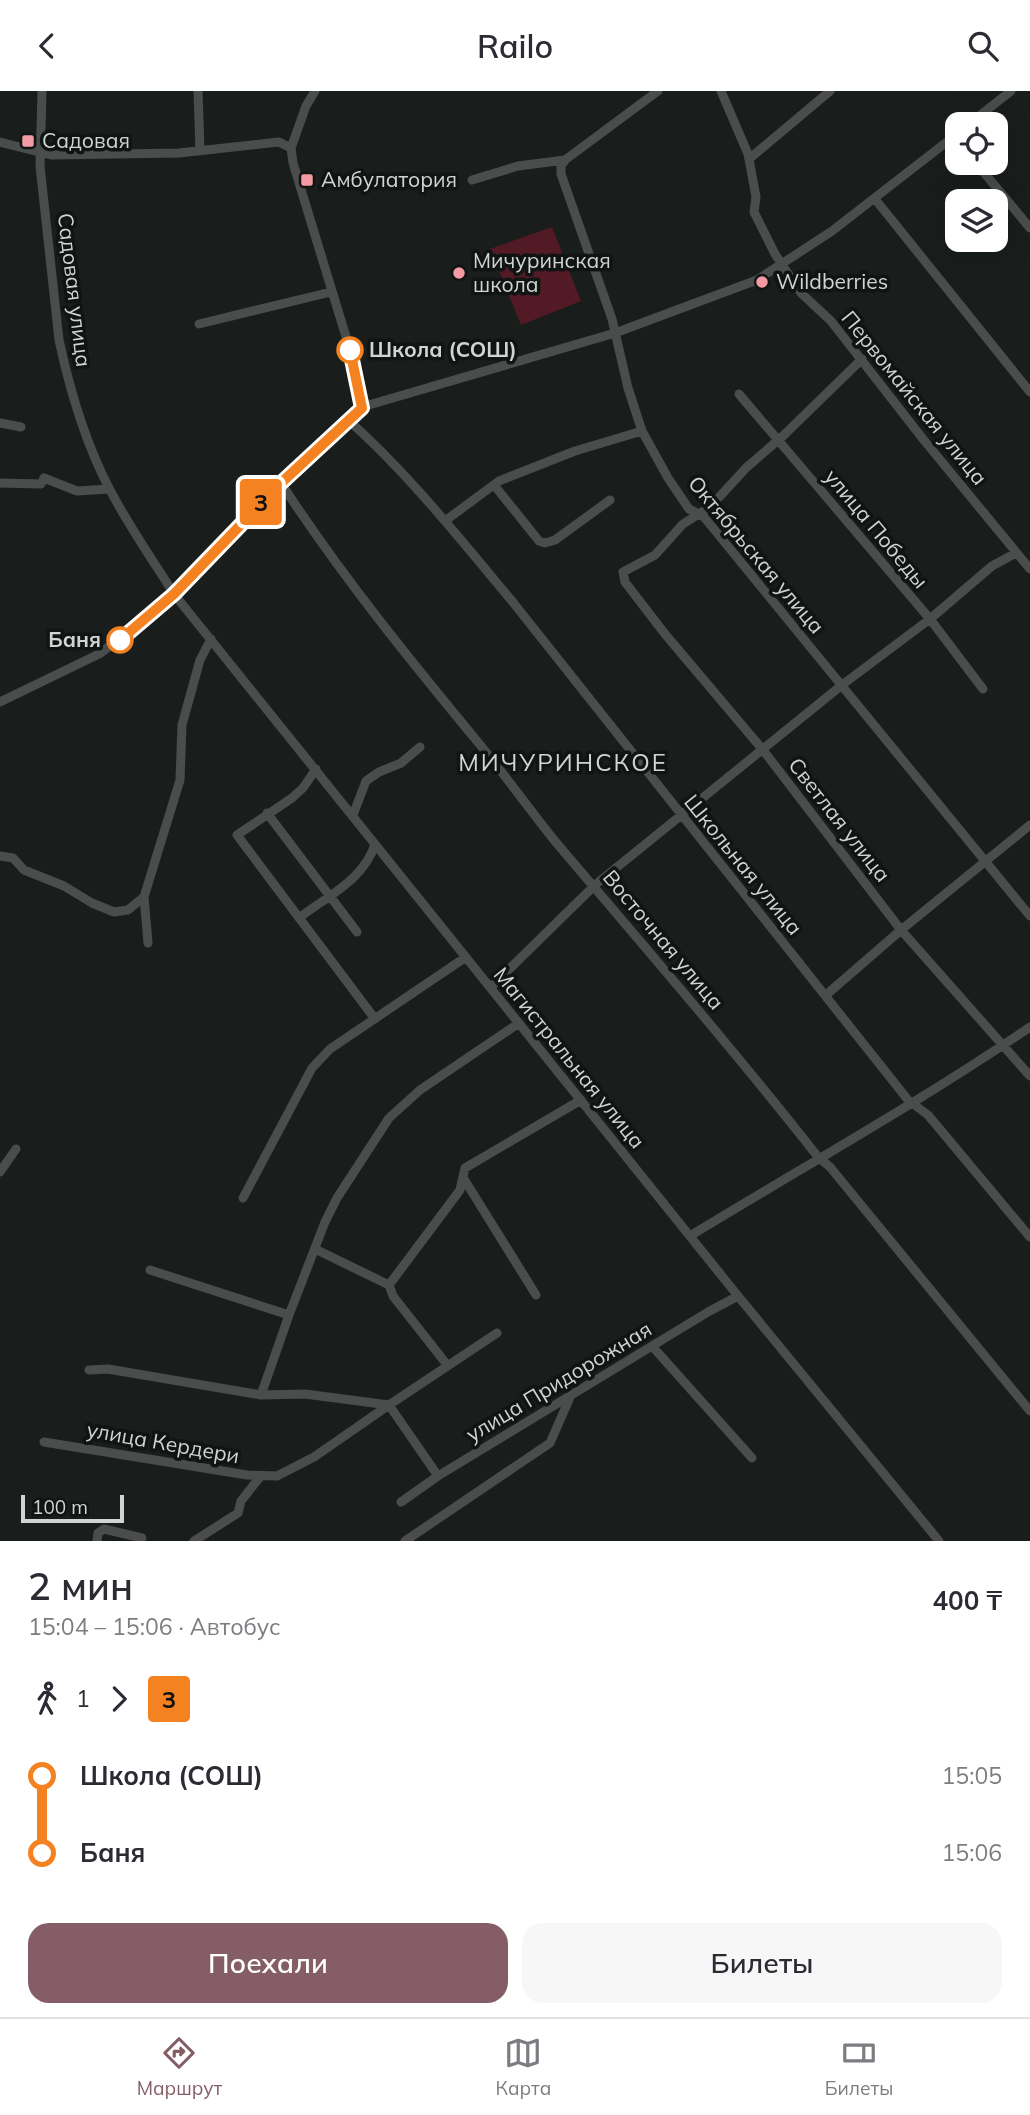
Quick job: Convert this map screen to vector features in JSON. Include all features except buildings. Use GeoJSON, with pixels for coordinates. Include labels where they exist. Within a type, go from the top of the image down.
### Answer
{"type":"FeatureCollection","features":[{"type":"Feature","properties":{"kind":"street","name":"Садовая улица"},"geometry":{"type":"LineString","coordinates":[[42,91],[40,166],[61,349],[83,428],[109,489],[174,594]]}},
{"type":"Feature","properties":{"kind":"street"},"geometry":{"type":"LineString","coordinates":[[198,91],[200,151]]}},
{"type":"Feature","properties":{"kind":"street"},"geometry":{"type":"LineString","coordinates":[[472,180],[519,166],[565,160],[658,91]]}},
{"type":"Feature","properties":{"kind":"street","name":"Первомайская улица"},"geometry":{"type":"LineString","coordinates":[[722,91],[749,159],[756,197],[754,212],[782,265],[801,293],[831,321],[1030,569]]}},
{"type":"Feature","properties":{"kind":"street"},"geometry":{"type":"LineString","coordinates":[[749,159],[830,91]]}},
{"type":"Feature","properties":{"kind":"street"},"geometry":{"type":"LineString","coordinates":[[984,112],[1011,91]]}},
{"type":"Feature","properties":{"kind":"street"},"geometry":{"type":"LineString","coordinates":[[317,92],[306,106],[291,148],[293,163],[354,363],[362,408]]}},
{"type":"Feature","properties":{"kind":"street"},"geometry":{"type":"LineString","coordinates":[[0,142],[51,155],[200,151],[279,142],[291,148]]}},
{"type":"Feature","properties":{"kind":"street"},"geometry":{"type":"LineString","coordinates":[[0,702],[99,654],[147,619],[281,483],[347,419],[362,408],[615,333],[736,289],[782,265],[875,199],[945,145]]}},
{"type":"Feature","properties":{"kind":"street","name":"Октябрьская улица"},"geometry":{"type":"LineString","coordinates":[[565,160],[561,166],[561,174],[612,319],[628,388],[642,431],[668,478],[689,509],[704,517],[1030,916]]}},
{"type":"Feature","properties":{"kind":"street"},"geometry":{"type":"LineString","coordinates":[[986,175],[1030,228]]}},
{"type":"Feature","properties":{"kind":"street"},"geometry":{"type":"LineString","coordinates":[[875,199],[1030,392]]}},
{"type":"Feature","properties":{"kind":"street"},"geometry":{"type":"LineString","coordinates":[[200,324],[331,292]]}},
{"type":"Feature","properties":{"kind":"street"},"geometry":{"type":"LineString","coordinates":[[699,515],[862,359]]}},
{"type":"Feature","properties":{"kind":"street","name":"улица Победы"},"geometry":{"type":"LineString","coordinates":[[739,394],[930,619],[983,689]]}},
{"type":"Feature","properties":{"kind":"street","name":"Школьная улица"},"geometry":{"type":"LineString","coordinates":[[347,419],[376,445],[445,521],[512,601],[912,1103],[928,1115],[1030,1237]]}},
{"type":"Feature","properties":{"kind":"street"},"geometry":{"type":"LineString","coordinates":[[0,423],[21,427]]}},
{"type":"Feature","properties":{"kind":"street"},"geometry":{"type":"LineString","coordinates":[[445,521],[494,485],[576,450],[642,431]]}},
{"type":"Feature","properties":{"kind":"street"},"geometry":{"type":"LineString","coordinates":[[0,483],[41,484],[44,478],[78,491],[109,489]]}},
{"type":"Feature","properties":{"kind":"street","name":"Восточная улица"},"geometry":{"type":"LineString","coordinates":[[281,483],[406,655],[553,838],[736,1053],[818,1157],[830,1167],[1030,1411]]}},
{"type":"Feature","properties":{"kind":"street"},"geometry":{"type":"LineString","coordinates":[[494,485],[539,541],[545,543],[555,540],[610,500]]}},
{"type":"Feature","properties":{"kind":"street","name":"Светлая улица"},"geometry":{"type":"LineString","coordinates":[[699,515],[683,524],[655,555],[623,572],[625,582],[763,750],[901,930],[1030,1076]]}},
{"type":"Feature","properties":{"kind":"street"},"geometry":{"type":"LineString","coordinates":[[491,987],[595,885],[842,685],[930,619],[992,566],[1016,553]]}},
{"type":"Feature","properties":{"kind":"street","name":"Магистральная улица"},"geometry":{"type":"LineString","coordinates":[[174,594],[738,1296],[939,1541]]}},
{"type":"Feature","properties":{"kind":"street"},"geometry":{"type":"LineString","coordinates":[[148,943],[144,897],[180,780],[183,725],[200,660],[211,639]]}},
{"type":"Feature","properties":{"kind":"street"},"geometry":{"type":"LineString","coordinates":[[353,815],[366,781],[374,774],[401,763],[420,747]]}},
{"type":"Feature","properties":{"kind":"street"},"geometry":{"type":"LineString","coordinates":[[316,769],[292,798],[237,835],[375,1019]]}},
{"type":"Feature","properties":{"kind":"street"},"geometry":{"type":"LineString","coordinates":[[267,813],[357,932]]}},
{"type":"Feature","properties":{"kind":"street"},"geometry":{"type":"LineString","coordinates":[[826,995],[1030,825]]}},
{"type":"Feature","properties":{"kind":"street"},"geometry":{"type":"LineString","coordinates":[[299,918],[359,874],[375,843]]}},
{"type":"Feature","properties":{"kind":"street"},"geometry":{"type":"LineString","coordinates":[[0,856],[13,858],[24,870],[64,886],[92,903],[114,912],[128,911],[144,897]]}},
{"type":"Feature","properties":{"kind":"street"},"geometry":{"type":"LineString","coordinates":[[243,1198],[312,1068],[330,1049],[466,957]]}},
{"type":"Feature","properties":{"kind":"street"},"geometry":{"type":"LineString","coordinates":[[261,1395],[289,1315],[337,1198],[389,1118],[419,1090],[519,1023]]}},
{"type":"Feature","properties":{"kind":"street"},"geometry":{"type":"LineString","coordinates":[[690,1236],[912,1103],[1030,1027]]}},
{"type":"Feature","properties":{"kind":"street"},"geometry":{"type":"LineString","coordinates":[[389,1285],[460,1190],[465,1168],[581,1100]]}},
{"type":"Feature","properties":{"kind":"street"},"geometry":{"type":"LineString","coordinates":[[0,1172],[16,1149]]}},
{"type":"Feature","properties":{"kind":"street"},"geometry":{"type":"LineString","coordinates":[[464,1179],[536,1295]]}},
{"type":"Feature","properties":{"kind":"street"},"geometry":{"type":"LineString","coordinates":[[315,1249],[389,1285],[393,1296],[448,1366]]}},
{"type":"Feature","properties":{"kind":"street"},"geometry":{"type":"LineString","coordinates":[[150,1270],[289,1315]]}},
{"type":"Feature","properties":{"kind":"street","name":"улица Придорожная"},"geometry":{"type":"LineString","coordinates":[[401,1502],[438,1476],[738,1296]]}},
{"type":"Feature","properties":{"kind":"street"},"geometry":{"type":"LineString","coordinates":[[89,1370],[107,1369],[261,1395],[305,1394],[389,1405],[497,1333]]}},
{"type":"Feature","properties":{"kind":"street"},"geometry":{"type":"LineString","coordinates":[[652,1346],[752,1458]]}},
{"type":"Feature","properties":{"kind":"street"},"geometry":{"type":"LineString","coordinates":[[405,1541],[550,1443],[571,1395]]}},
{"type":"Feature","properties":{"kind":"street"},"geometry":{"type":"LineString","coordinates":[[389,1405],[438,1476]]}},
{"type":"Feature","properties":{"kind":"street","name":"улица Кердери"},"geometry":{"type":"LineString","coordinates":[[44,1441],[260,1477],[277,1476],[314,1457],[389,1405]]}},
{"type":"Feature","properties":{"kind":"street"},"geometry":{"type":"LineString","coordinates":[[194,1541],[238,1513],[241,1501],[260,1477]]}},
{"type":"Feature","properties":{"kind":"street"},"geometry":{"type":"LineString","coordinates":[[97,1541],[98,1533],[104,1529],[142,1538]]}},
{"type":"Feature","properties":{"kind":"shaded area"},"geometry":{"type":"Polygon","coordinates":[[[552,227],[581,301],[521,325],[490,249],[552,227]]]}},
{"type":"Feature","properties":{"kind":"bus line","name":"3"},"geometry":{"type":"LineString","coordinates":[[120,640],[174,594],[223,540],[347,419],[362,408],[350,350]]}},
{"type":"Feature","properties":{"kind":"place","name":"Садовая"},"geometry":{"type":"Point","coordinates":[28,141]}},
{"type":"Feature","properties":{"kind":"place","name":"Амбулатория"},"geometry":{"type":"Point","coordinates":[307,180]}},
{"type":"Feature","properties":{"kind":"place","name":"Мичуринская школа"},"geometry":{"type":"Point","coordinates":[459,273]}},
{"type":"Feature","properties":{"kind":"place","name":"Wildberries"},"geometry":{"type":"Point","coordinates":[762,282]}},
{"type":"Feature","properties":{"kind":"place","name":"Школа (СОШ)"},"geometry":{"type":"Point","coordinates":[350,350]}},
{"type":"Feature","properties":{"kind":"place","name":"Баня"},"geometry":{"type":"Point","coordinates":[120,640]}},
{"type":"Feature","properties":{"kind":"district","name":"МИЧУРИНСКОЕ"},"geometry":{"type":"Point","coordinates":[563,763]}}]}
